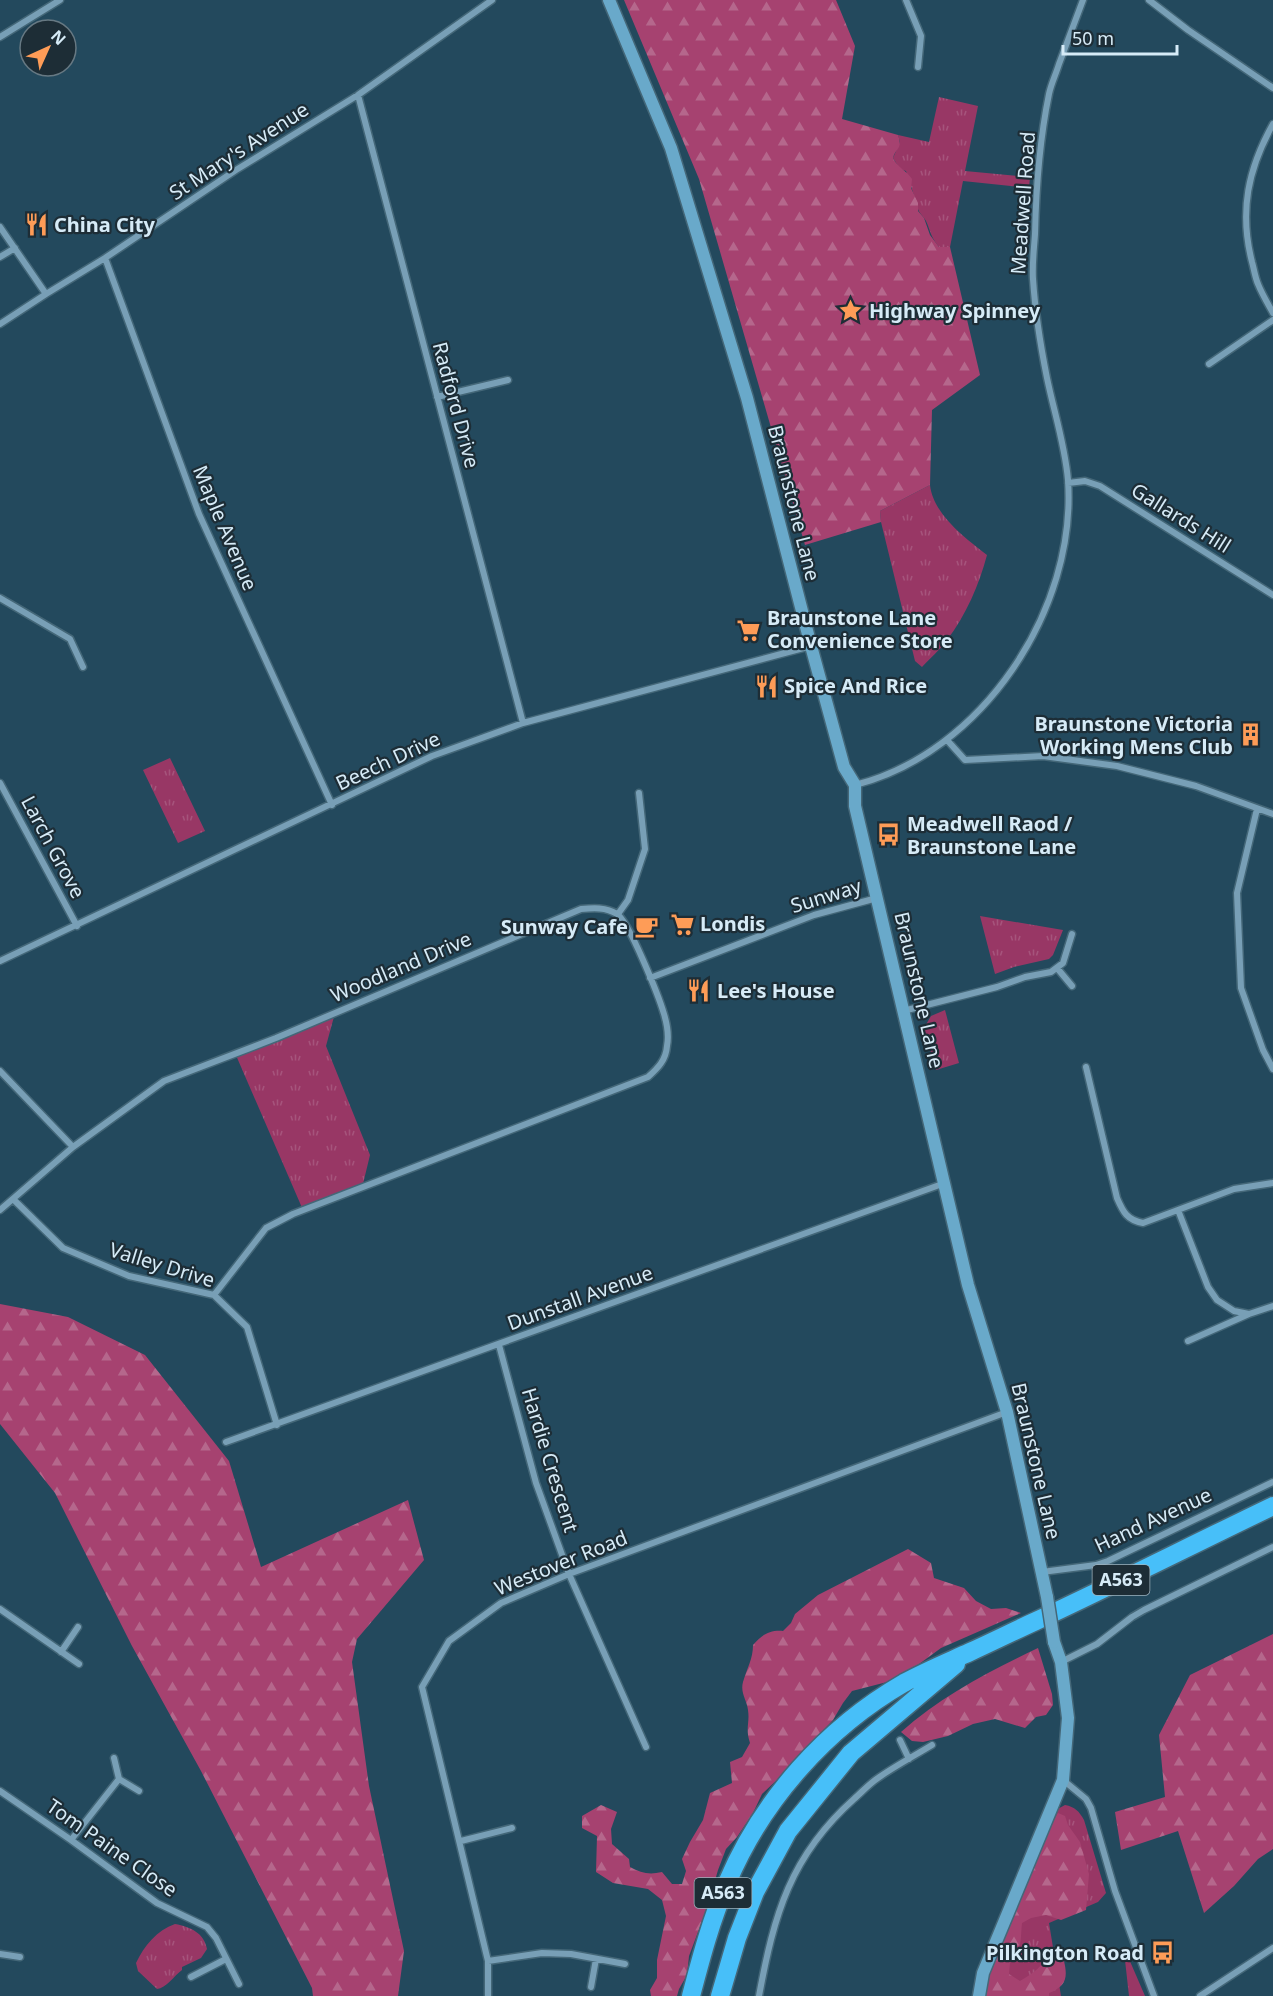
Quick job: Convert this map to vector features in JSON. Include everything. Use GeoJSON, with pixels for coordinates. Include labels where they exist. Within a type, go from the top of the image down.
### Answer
{"type":"FeatureCollection","features":[{"type":"Feature","properties":{"kind":"highway","name":"A563"},"geometry":{"type":"LineString","coordinates":[[691,1996],[714,1915],[727,1882],[751,1835],[783,1788],[820,1746],[846,1723],[903,1683],[934,1667],[969,1653],[1273,1506]]}},
{"type":"Feature","properties":{"kind":"highway","name":"A563"},"geometry":{"type":"LineString","coordinates":[[720,1996],[737,1938],[755,1892],[775,1852],[803,1811],[851,1753],[969,1653]]}},
{"type":"Feature","properties":{"kind":"street"},"geometry":{"type":"LineString","coordinates":[[0,37],[60,0]]}},
{"type":"Feature","properties":{"kind":"street","name":"St Mary's Avenue"},"geometry":{"type":"LineString","coordinates":[[0,324],[105,258],[236,170],[358,95],[492,0]]}},
{"type":"Feature","properties":{"kind":"street","name":"Braunstone Lane"},"geometry":{"type":"LineString","coordinates":[[609,0],[670,148],[747,398],[810,646],[844,767],[855,785],[855,806],[903,1011],[946,1183],[968,1285],[1007,1412],[1042,1572],[1054,1642],[1062,1662],[1068,1718],[1063,1780],[983,1973],[979,1996]]}},
{"type":"Feature","properties":{"kind":"street"},"geometry":{"type":"LineString","coordinates":[[906,0],[921,36],[918,67]]}},
{"type":"Feature","properties":{"kind":"street","name":"Meadwell Road"},"geometry":{"type":"LineString","coordinates":[[855,785],[888,775],[916,760],[947,740],[975,715],[1000,686],[1021,655],[1036,628],[1059,566],[1067,524],[1068,483],[1065,452],[1047,377],[1033,278],[1036,190],[1049,93],[1083,0]]}},
{"type":"Feature","properties":{"kind":"street"},"geometry":{"type":"LineString","coordinates":[[1149,0],[1188,30],[1273,88]]}},
{"type":"Feature","properties":{"kind":"street","name":"Radford Drive"},"geometry":{"type":"LineString","coordinates":[[358,95],[523,723]]}},
{"type":"Feature","properties":{"kind":"street"},"geometry":{"type":"LineString","coordinates":[[1273,124],[1259,148],[1245,208],[1247,242],[1257,284],[1273,313]]}},
{"type":"Feature","properties":{"kind":"street"},"geometry":{"type":"LineString","coordinates":[[0,226],[46,294]]}},
{"type":"Feature","properties":{"kind":"street"},"geometry":{"type":"LineString","coordinates":[[0,257],[15,248]]}},
{"type":"Feature","properties":{"kind":"street","name":"Maple Avenue"},"geometry":{"type":"LineString","coordinates":[[105,258],[199,514],[332,805]]}},
{"type":"Feature","properties":{"kind":"street"},"geometry":{"type":"LineString","coordinates":[[1209,364],[1273,320]]}},
{"type":"Feature","properties":{"kind":"street"},"geometry":{"type":"LineString","coordinates":[[437,397],[508,380]]}},
{"type":"Feature","properties":{"kind":"street","name":"Gallards Hill"},"geometry":{"type":"LineString","coordinates":[[1068,483],[1085,481],[1100,486],[1273,595]]}},
{"type":"Feature","properties":{"kind":"street"},"geometry":{"type":"LineString","coordinates":[[0,598],[70,639],[83,667]]}},
{"type":"Feature","properties":{"kind":"street","name":"Beech Drive"},"geometry":{"type":"LineString","coordinates":[[0,962],[432,756],[523,723],[810,646]]}},
{"type":"Feature","properties":{"kind":"street"},"geometry":{"type":"LineString","coordinates":[[947,740],[965,760],[1043,756],[1118,766],[1196,786],[1273,814]]}},
{"type":"Feature","properties":{"kind":"street","name":"Larch Grove"},"geometry":{"type":"LineString","coordinates":[[0,783],[77,926]]}},
{"type":"Feature","properties":{"kind":"street"},"geometry":{"type":"LineString","coordinates":[[214,1295],[266,1228],[293,1214],[648,1077],[661,1065],[667,1049],[668,1034],[664,1014],[628,927],[618,914],[628,900],[645,849],[639,793]]}},
{"type":"Feature","properties":{"kind":"street"},"geometry":{"type":"LineString","coordinates":[[1257,809],[1237,893],[1241,988],[1263,1050],[1272,1067]]}},
{"type":"Feature","properties":{"kind":"street","name":"Sunway"},"geometry":{"type":"LineString","coordinates":[[650,978],[814,915],[877,898]]}},
{"type":"Feature","properties":{"kind":"street","name":"Woodland Drive"},"geometry":{"type":"LineString","coordinates":[[0,1210],[74,1147],[164,1081],[276,1038],[581,909],[598,907],[618,914]]}},
{"type":"Feature","properties":{"kind":"street"},"geometry":{"type":"LineString","coordinates":[[903,1011],[997,987],[1025,976],[1052,972],[1063,963],[1072,934]]}},
{"type":"Feature","properties":{"kind":"street"},"geometry":{"type":"LineString","coordinates":[[1057,968],[1072,986]]}},
{"type":"Feature","properties":{"kind":"street"},"geometry":{"type":"LineString","coordinates":[[1086,1067],[1117,1198],[1125,1214],[1133,1221],[1143,1223],[1234,1189],[1273,1184]]}},
{"type":"Feature","properties":{"kind":"street"},"geometry":{"type":"LineString","coordinates":[[0,1071],[74,1147]]}},
{"type":"Feature","properties":{"kind":"street","name":"Dunstall Avenue"},"geometry":{"type":"LineString","coordinates":[[226,1442],[946,1183]]}},
{"type":"Feature","properties":{"kind":"street","name":"Valley Drive"},"geometry":{"type":"LineString","coordinates":[[13,1200],[63,1248],[129,1276],[214,1295],[247,1327],[277,1425]]}},
{"type":"Feature","properties":{"kind":"street"},"geometry":{"type":"LineString","coordinates":[[1178,1210],[1208,1287],[1217,1300],[1234,1311],[1250,1314]]}},
{"type":"Feature","properties":{"kind":"street"},"geometry":{"type":"LineString","coordinates":[[1188,1341],[1273,1306]]}},
{"type":"Feature","properties":{"kind":"street","name":"Hardie Crescent"},"geometry":{"type":"LineString","coordinates":[[499,1345],[536,1483],[569,1574],[646,1748]]}},
{"type":"Feature","properties":{"kind":"street","name":"Westover Road"},"geometry":{"type":"LineString","coordinates":[[488,1996],[488,1961],[461,1841],[422,1687],[449,1641],[501,1603],[569,1574],[1007,1412]]}},
{"type":"Feature","properties":{"kind":"street","name":"Hand Avenue"},"geometry":{"type":"LineString","coordinates":[[1042,1572],[1096,1565],[1108,1561],[1273,1482]]}},
{"type":"Feature","properties":{"kind":"street"},"geometry":{"type":"LineString","coordinates":[[1062,1662],[1097,1644],[1144,1610],[1273,1547]]}},
{"type":"Feature","properties":{"kind":"street"},"geometry":{"type":"LineString","coordinates":[[0,1609],[79,1664]]}},
{"type":"Feature","properties":{"kind":"street"},"geometry":{"type":"LineString","coordinates":[[60,1652],[78,1627]]}},
{"type":"Feature","properties":{"kind":"street"},"geometry":{"type":"LineString","coordinates":[[900,1740],[909,1759]]}},
{"type":"Feature","properties":{"kind":"street"},"geometry":{"type":"LineString","coordinates":[[759,1996],[769,1946],[781,1908],[795,1873],[811,1846],[825,1827],[869,1786],[932,1744]]}},
{"type":"Feature","properties":{"kind":"street"},"geometry":{"type":"LineString","coordinates":[[114,1758],[119,1779],[139,1791]]}},
{"type":"Feature","properties":{"kind":"street"},"geometry":{"type":"LineString","coordinates":[[71,1840],[119,1779]]}},
{"type":"Feature","properties":{"kind":"street"},"geometry":{"type":"LineString","coordinates":[[1063,1780],[1086,1798],[1091,1808],[1115,1891],[1154,1996]]}},
{"type":"Feature","properties":{"kind":"street","name":"Tom Paine Close"},"geometry":{"type":"LineString","coordinates":[[0,1791],[157,1903],[207,1927],[216,1938],[239,1984]]}},
{"type":"Feature","properties":{"kind":"street"},"geometry":{"type":"LineString","coordinates":[[461,1841],[512,1828]]}},
{"type":"Feature","properties":{"kind":"street"},"geometry":{"type":"LineString","coordinates":[[1200,1996],[1273,1948]]}},
{"type":"Feature","properties":{"kind":"street"},"geometry":{"type":"LineString","coordinates":[[488,1961],[542,1953],[571,1954],[625,1965]]}},
{"type":"Feature","properties":{"kind":"street"},"geometry":{"type":"LineString","coordinates":[[0,1955],[20,1957]]}},
{"type":"Feature","properties":{"kind":"street"},"geometry":{"type":"LineString","coordinates":[[191,1977],[226,1959]]}},
{"type":"Feature","properties":{"kind":"street"},"geometry":{"type":"LineString","coordinates":[[591,1987],[596,1959]]}},
{"type":"Feature","properties":{"kind":"green space","name":"Highway Spinney"},"geometry":{"type":"Polygon","coordinates":[[[624,0],[836,0],[855,46],[842,119],[898,135],[899,146],[893,158],[912,179],[911,188],[918,203],[918,211],[924,218],[930,235],[939,247],[950,247],[980,375],[932,410],[930,485],[880,511],[881,522],[805,545],[699,179],[624,0]]]}},
{"type":"Feature","properties":{"kind":"green space"},"geometry":{"type":"Polygon","coordinates":[[[939,97],[978,106],[965,171],[1030,177],[1029,188],[963,181],[950,247],[939,247],[934,240],[919,210],[906,171],[900,169],[893,158],[900,142],[898,135],[929,142],[939,97]]]}},
{"type":"Feature","properties":{"kind":"green space"},"geometry":{"type":"Polygon","coordinates":[[[930,485],[937,506],[951,524],[987,555],[966,610],[944,644],[922,667],[915,661],[880,511],[930,485]]]}},
{"type":"Feature","properties":{"kind":"green space"},"geometry":{"type":"Polygon","coordinates":[[[170,758],[205,831],[178,843],[143,770],[170,758]]]}},
{"type":"Feature","properties":{"kind":"green space"},"geometry":{"type":"Polygon","coordinates":[[[980,916],[1063,930],[1053,955],[1049,959],[995,974],[980,916]]]}},
{"type":"Feature","properties":{"kind":"green space"},"geometry":{"type":"Polygon","coordinates":[[[945,1010],[959,1063],[936,1070],[924,1028],[931,1016],[945,1010]]]}},
{"type":"Feature","properties":{"kind":"green space"},"geometry":{"type":"Polygon","coordinates":[[[335,1013],[326,1046],[370,1155],[362,1188],[303,1210],[235,1053],[335,1013]]]}},
{"type":"Feature","properties":{"kind":"green space"},"geometry":{"type":"Polygon","coordinates":[[[0,1304],[68,1317],[145,1355],[229,1461],[261,1567],[408,1500],[424,1560],[357,1639],[352,1662],[369,1786],[404,1951],[398,1996],[313,1996],[312,1988],[201,1771],[132,1646],[55,1493],[0,1424],[0,1304]]]}},
{"type":"Feature","properties":{"kind":"green space"},"geometry":{"type":"Polygon","coordinates":[[[908,1549],[931,1563],[934,1578],[964,1588],[976,1601],[991,1609],[1006,1608],[1021,1613],[941,1648],[915,1667],[887,1682],[852,1691],[833,1720],[762,1794],[753,1813],[726,1849],[689,1956],[687,1975],[677,1996],[651,1996],[650,1990],[657,1978],[657,1960],[666,1916],[662,1900],[648,1889],[613,1883],[596,1872],[597,1836],[582,1828],[582,1816],[601,1805],[617,1812],[611,1829],[612,1844],[629,1859],[630,1867],[645,1873],[662,1872],[672,1884],[682,1884],[686,1871],[682,1859],[703,1820],[710,1793],[732,1783],[730,1762],[742,1757],[750,1743],[748,1710],[742,1686],[753,1645],[766,1634],[783,1631],[791,1623],[795,1614],[818,1595],[908,1549]]]}},
{"type":"Feature","properties":{"kind":"green space"},"geometry":{"type":"Polygon","coordinates":[[[1273,1634],[1273,1849],[1258,1859],[1234,1886],[1204,1913],[1178,1831],[1121,1850],[1115,1812],[1165,1797],[1159,1735],[1190,1675],[1273,1634]]]}},
{"type":"Feature","properties":{"kind":"green space"},"geometry":{"type":"Polygon","coordinates":[[[1038,1648],[1052,1694],[1053,1705],[1046,1715],[1036,1717],[1025,1728],[995,1719],[973,1724],[948,1736],[923,1742],[912,1741],[901,1732],[949,1696],[984,1675],[1038,1648]]]}},
{"type":"Feature","properties":{"kind":"green space"},"geometry":{"type":"Polygon","coordinates":[[[1065,1805],[1076,1810],[1084,1820],[1106,1893],[1098,1902],[1049,1923],[1061,1996],[987,1996],[1054,1811],[1065,1805]]]}},
{"type":"Feature","properties":{"kind":"green space"},"geometry":{"type":"Polygon","coordinates":[[[1058,1813],[1065,1816],[1068,1825],[1080,1842],[1089,1874],[1086,1910],[1061,1920],[1046,1915],[1031,1918],[1022,1923],[1020,1944],[1010,1962],[1009,1974],[1020,1981],[1038,1969],[1050,1951],[1064,1961],[1066,1972],[1064,1981],[1049,1993],[1049,1996],[986,1996],[986,1982],[1044,1836],[1058,1813]]]}},
{"type":"Feature","properties":{"kind":"green space"},"geometry":{"type":"Polygon","coordinates":[[[175,1924],[200,1935],[207,1949],[201,1958],[182,1967],[182,1970],[167,1984],[157,1989],[138,1971],[136,1963],[152,1939],[162,1930],[175,1924]]]}},
{"type":"Feature","properties":{"kind":"green space"},"geometry":{"type":"Polygon","coordinates":[[[1129,1959],[1145,1996],[1129,1996],[1125,1960],[1129,1959]]]}},
{"type":"Feature","properties":{"kind":"place","name":"China City"},"geometry":{"type":"Point","coordinates":[36,225]}},
{"type":"Feature","properties":{"kind":"place","name":"Highway Spinney"},"geometry":{"type":"Point","coordinates":[851,311]}},
{"type":"Feature","properties":{"kind":"place","name":"Braunstone Lane Convenience Store"},"geometry":{"type":"Point","coordinates":[749,630]}},
{"type":"Feature","properties":{"kind":"place","name":"Spice And Rice"},"geometry":{"type":"Point","coordinates":[766,686]}},
{"type":"Feature","properties":{"kind":"place","name":"Braunstone Victoria Working Mens Club"},"geometry":{"type":"Point","coordinates":[1251,735]}},
{"type":"Feature","properties":{"kind":"place","name":"Meadwell Raod / Braunstone Lane"},"geometry":{"type":"Point","coordinates":[889,835]}},
{"type":"Feature","properties":{"kind":"place","name":"Londis"},"geometry":{"type":"Point","coordinates":[682,924]}},
{"type":"Feature","properties":{"kind":"place","name":"Sunway Cafe"},"geometry":{"type":"Point","coordinates":[646,927]}},
{"type":"Feature","properties":{"kind":"place","name":"Lee's House"},"geometry":{"type":"Point","coordinates":[699,991]}},
{"type":"Feature","properties":{"kind":"place","name":"Pilkington Road"},"geometry":{"type":"Point","coordinates":[1162,1953]}}]}
